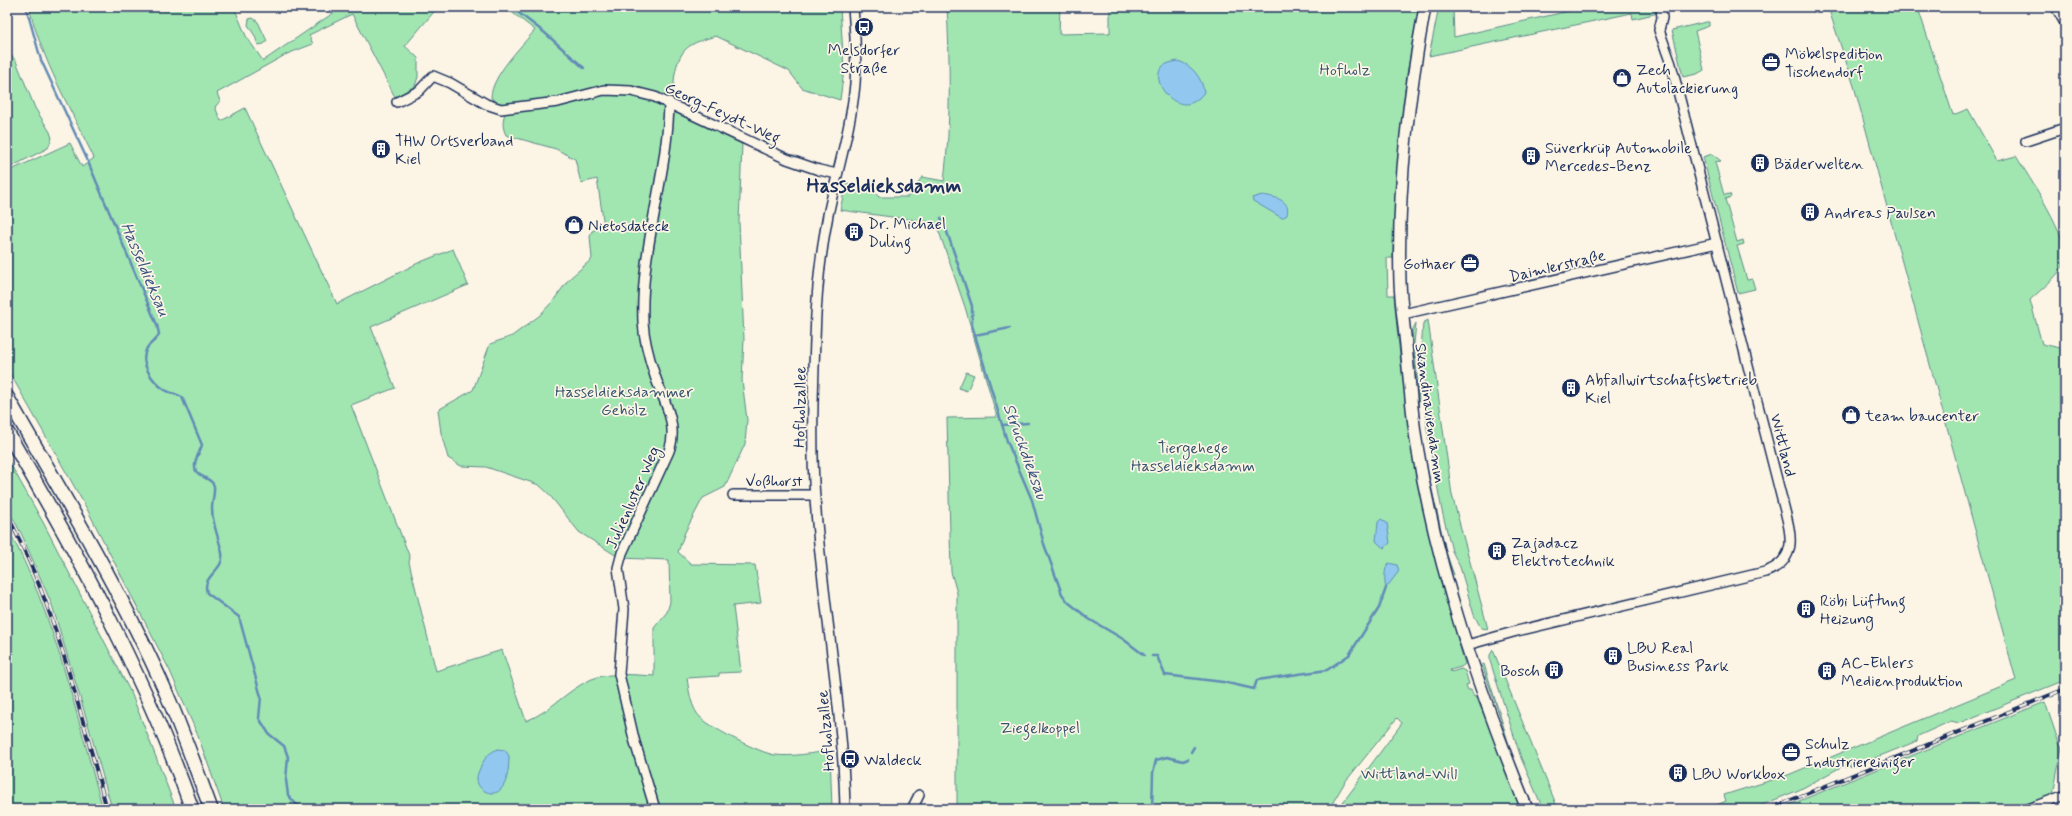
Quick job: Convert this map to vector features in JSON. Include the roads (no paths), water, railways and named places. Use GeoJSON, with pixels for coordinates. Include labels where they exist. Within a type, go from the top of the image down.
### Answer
{"type":"FeatureCollection","features":[{"type":"Feature","properties":{"kind":"highway"},"geometry":{"type":"LineString","coordinates":[[7,397],[123,605],[163,687],[190,751],[211,809]]}},
{"type":"Feature","properties":{"kind":"highway"},"geometry":{"type":"LineString","coordinates":[[7,432],[78,556],[133,665],[173,756],[192,809]]}},
{"type":"Feature","properties":{"kind":"main road","name":"Skandinaviendamm"},"geometry":{"type":"LineString","coordinates":[[1425,7],[1409,106],[1402,190],[1400,273],[1416,439],[1427,499],[1447,579],[1467,645],[1496,730],[1527,809]]}},
{"type":"Feature","properties":{"kind":"street","name":"Hofholzallee"},"geometry":{"type":"LineString","coordinates":[[845,809],[844,761],[839,710],[814,495],[813,432],[817,307],[825,235],[848,128],[855,84],[855,29],[852,7]]}},
{"type":"Feature","properties":{"kind":"street","name":"Wittland"},"geometry":{"type":"LineString","coordinates":[[1467,645],[1517,631],[1766,572],[1775,568],[1786,558],[1791,543],[1790,530],[1671,64],[1659,30],[1662,18],[1661,7]]}},
{"type":"Feature","properties":{"kind":"street"},"geometry":{"type":"LineString","coordinates":[[2056,7],[2065,23]]}},
{"type":"Feature","properties":{"kind":"street","name":"Georg-Feydt-Weg"},"geometry":{"type":"LineString","coordinates":[[397,102],[419,91],[433,76],[450,83],[486,104],[501,109],[558,102],[604,90],[631,91],[669,102],[787,159],[819,170],[837,174]]}},
{"type":"Feature","properties":{"kind":"street","name":"Julienluster Weg"},"geometry":{"type":"LineString","coordinates":[[656,809],[634,738],[619,674],[624,609],[618,568],[622,553],[669,451],[673,439],[672,422],[651,363],[643,323],[648,255],[667,138],[669,102]]}},
{"type":"Feature","properties":{"kind":"street"},"geometry":{"type":"LineString","coordinates":[[2026,140],[2065,128]]}},
{"type":"Feature","properties":{"kind":"street","name":"Daimlerstraße"},"geometry":{"type":"LineString","coordinates":[[1403,314],[1717,243]]}},
{"type":"Feature","properties":{"kind":"street","name":"Voßhorst"},"geometry":{"type":"LineString","coordinates":[[734,495],[814,495]]}},
{"type":"Feature","properties":{"kind":"street"},"geometry":{"type":"LineString","coordinates":[[912,809],[919,795]]}},
{"type":"Feature","properties":{"kind":"street"},"geometry":{"type":"LineString","coordinates":[[2028,809],[2065,795]]}},
{"type":"Feature","properties":{"kind":"water"},"geometry":{"type":"Polygon","coordinates":[[[1178,61],[1188,66],[1196,73],[1199,77],[1204,92],[1195,101],[1186,104],[1177,102],[1169,97],[1163,90],[1159,81],[1159,73],[1163,66],[1168,63],[1178,61]]]}},
{"type":"Feature","properties":{"kind":"water"},"geometry":{"type":"Polygon","coordinates":[[[1262,195],[1276,198],[1284,202],[1288,210],[1287,215],[1282,218],[1253,201],[1252,198],[1262,195]]]}},
{"type":"Feature","properties":{"kind":"water"},"geometry":{"type":"Polygon","coordinates":[[[1381,519],[1387,523],[1390,543],[1384,548],[1376,541],[1378,522],[1381,519]]]}},
{"type":"Feature","properties":{"kind":"water"},"geometry":{"type":"Polygon","coordinates":[[[1389,563],[1397,565],[1399,571],[1386,588],[1385,575],[1387,565],[1389,563]]]}},
{"type":"Feature","properties":{"kind":"water"},"geometry":{"type":"Polygon","coordinates":[[[498,749],[505,750],[509,756],[508,774],[501,789],[495,793],[492,793],[485,791],[480,787],[477,777],[486,757],[498,749]]]}},
{"type":"Feature","properties":{"kind":"waterway","name":"Hasseldieksau"},"geometry":{"type":"LineString","coordinates":[[26,7],[41,60],[86,157],[157,325],[159,334],[147,348],[145,354],[144,360],[148,372],[160,387],[182,397],[202,445],[195,468],[200,475],[211,481],[214,486],[212,514],[222,553],[220,564],[207,582],[207,593],[239,617],[261,697],[259,718],[269,734],[284,746],[288,757],[286,780],[288,795],[296,804],[306,809]]}},
{"type":"Feature","properties":{"kind":"waterway","name":"Struckdieksau"},"geometry":{"type":"LineString","coordinates":[[511,7],[545,33],[584,68]]}},
{"type":"Feature","properties":{"kind":"waterway","name":"Struckdieksau"},"geometry":{"type":"LineString","coordinates":[[941,218],[972,306],[972,325],[1007,441],[1032,500],[1044,544],[1062,594],[1068,602],[1089,619],[1123,639],[1144,655]]}},
{"type":"Feature","properties":{"kind":"waterway"},"geometry":{"type":"LineString","coordinates":[[975,335],[1010,328]]}},
{"type":"Feature","properties":{"kind":"waterway"},"geometry":{"type":"LineString","coordinates":[[1002,425],[1028,423]]}},
{"type":"Feature","properties":{"kind":"waterway","name":"Struckdieksau"},"geometry":{"type":"LineString","coordinates":[[1152,656],[1157,656],[1165,675],[1223,682],[1254,689],[1257,680],[1327,670],[1349,655],[1379,608],[1386,588]]}},
{"type":"Feature","properties":{"kind":"waterway"},"geometry":{"type":"LineString","coordinates":[[1191,752],[1194,747]]}},
{"type":"Feature","properties":{"kind":"waterway"},"geometry":{"type":"LineString","coordinates":[[1152,809],[1153,773],[1156,760],[1167,757],[1183,761],[1188,759]]}},
{"type":"Feature","properties":{"kind":"railway"},"geometry":{"type":"LineString","coordinates":[[7,515],[24,550],[53,622],[76,696],[107,809]]}},
{"type":"Feature","properties":{"kind":"railway"},"geometry":{"type":"LineString","coordinates":[[1769,809],[2065,689]]}},
{"type":"Feature","properties":{"kind":"place","name":"Melsdorfer Straße"},"geometry":{"type":"Point","coordinates":[864,27]}},
{"type":"Feature","properties":{"kind":"place","name":"Möbelspedition Tischendorf"},"geometry":{"type":"Point","coordinates":[1771,62]}},
{"type":"Feature","properties":{"kind":"place","name":"Zech Autolackierung"},"geometry":{"type":"Point","coordinates":[1622,78]}},
{"type":"Feature","properties":{"kind":"place","name":"THW Ortsverband Kiel"},"geometry":{"type":"Point","coordinates":[381,149]}},
{"type":"Feature","properties":{"kind":"place","name":"Süverkrüp Automobile Mercedes-Benz"},"geometry":{"type":"Point","coordinates":[1531,156]}},
{"type":"Feature","properties":{"kind":"place","name":"Bäderwelten"},"geometry":{"type":"Point","coordinates":[1760,163]}},
{"type":"Feature","properties":{"kind":"place","name":"Andreas Paulsen"},"geometry":{"type":"Point","coordinates":[1810,212]}},
{"type":"Feature","properties":{"kind":"place","name":"Nietosdateck"},"geometry":{"type":"Point","coordinates":[574,225]}},
{"type":"Feature","properties":{"kind":"place","name":"Dr. Michael Duling"},"geometry":{"type":"Point","coordinates":[854,232]}},
{"type":"Feature","properties":{"kind":"place","name":"Gothaer"},"geometry":{"type":"Point","coordinates":[1470,263]}},
{"type":"Feature","properties":{"kind":"place","name":"Abfallwirtschaftsbetrieb Kiel"},"geometry":{"type":"Point","coordinates":[1571,388]}},
{"type":"Feature","properties":{"kind":"place","name":"team baucenter"},"geometry":{"type":"Point","coordinates":[1851,415]}},
{"type":"Feature","properties":{"kind":"place","name":"Zajadacz Elektrotechnik"},"geometry":{"type":"Point","coordinates":[1497,551]}},
{"type":"Feature","properties":{"kind":"place","name":"Röbi Lüftung Heizung"},"geometry":{"type":"Point","coordinates":[1806,609]}},
{"type":"Feature","properties":{"kind":"place","name":"LBU Real Business Park"},"geometry":{"type":"Point","coordinates":[1613,656]}},
{"type":"Feature","properties":{"kind":"place","name":"Bosch"},"geometry":{"type":"Point","coordinates":[1554,670]}},
{"type":"Feature","properties":{"kind":"place","name":"AC-Ehlers Medienproduktion"},"geometry":{"type":"Point","coordinates":[1827,671]}},
{"type":"Feature","properties":{"kind":"place","name":"Schulz Industriereiniger"},"geometry":{"type":"Point","coordinates":[1791,752]}},
{"type":"Feature","properties":{"kind":"place","name":"Waldeck"},"geometry":{"type":"Point","coordinates":[850,759]}},
{"type":"Feature","properties":{"kind":"place","name":"LBU Workbox"},"geometry":{"type":"Point","coordinates":[1678,773]}},
{"type":"Feature","properties":{"kind":"district","name":"Hasseldieksdamm"},"geometry":{"type":"Point","coordinates":[884,185]}},
{"type":"Feature","properties":{"kind":"park label","name":"Hofholz"},"geometry":{"type":"Point","coordinates":[1345,69]}},
{"type":"Feature","properties":{"kind":"park label","name":"Hasseldieksdammer Gehölz"},"geometry":{"type":"Point","coordinates":[624,400]}},
{"type":"Feature","properties":{"kind":"park label","name":"Tiergehege Hasseldieksdamm"},"geometry":{"type":"Point","coordinates":[1193,456]}},
{"type":"Feature","properties":{"kind":"park label","name":"Ziegelkoppel"},"geometry":{"type":"Point","coordinates":[1040,727]}},
{"type":"Feature","properties":{"kind":"park label","name":"Wittland-Will"},"geometry":{"type":"Point","coordinates":[1409,773]}}]}
